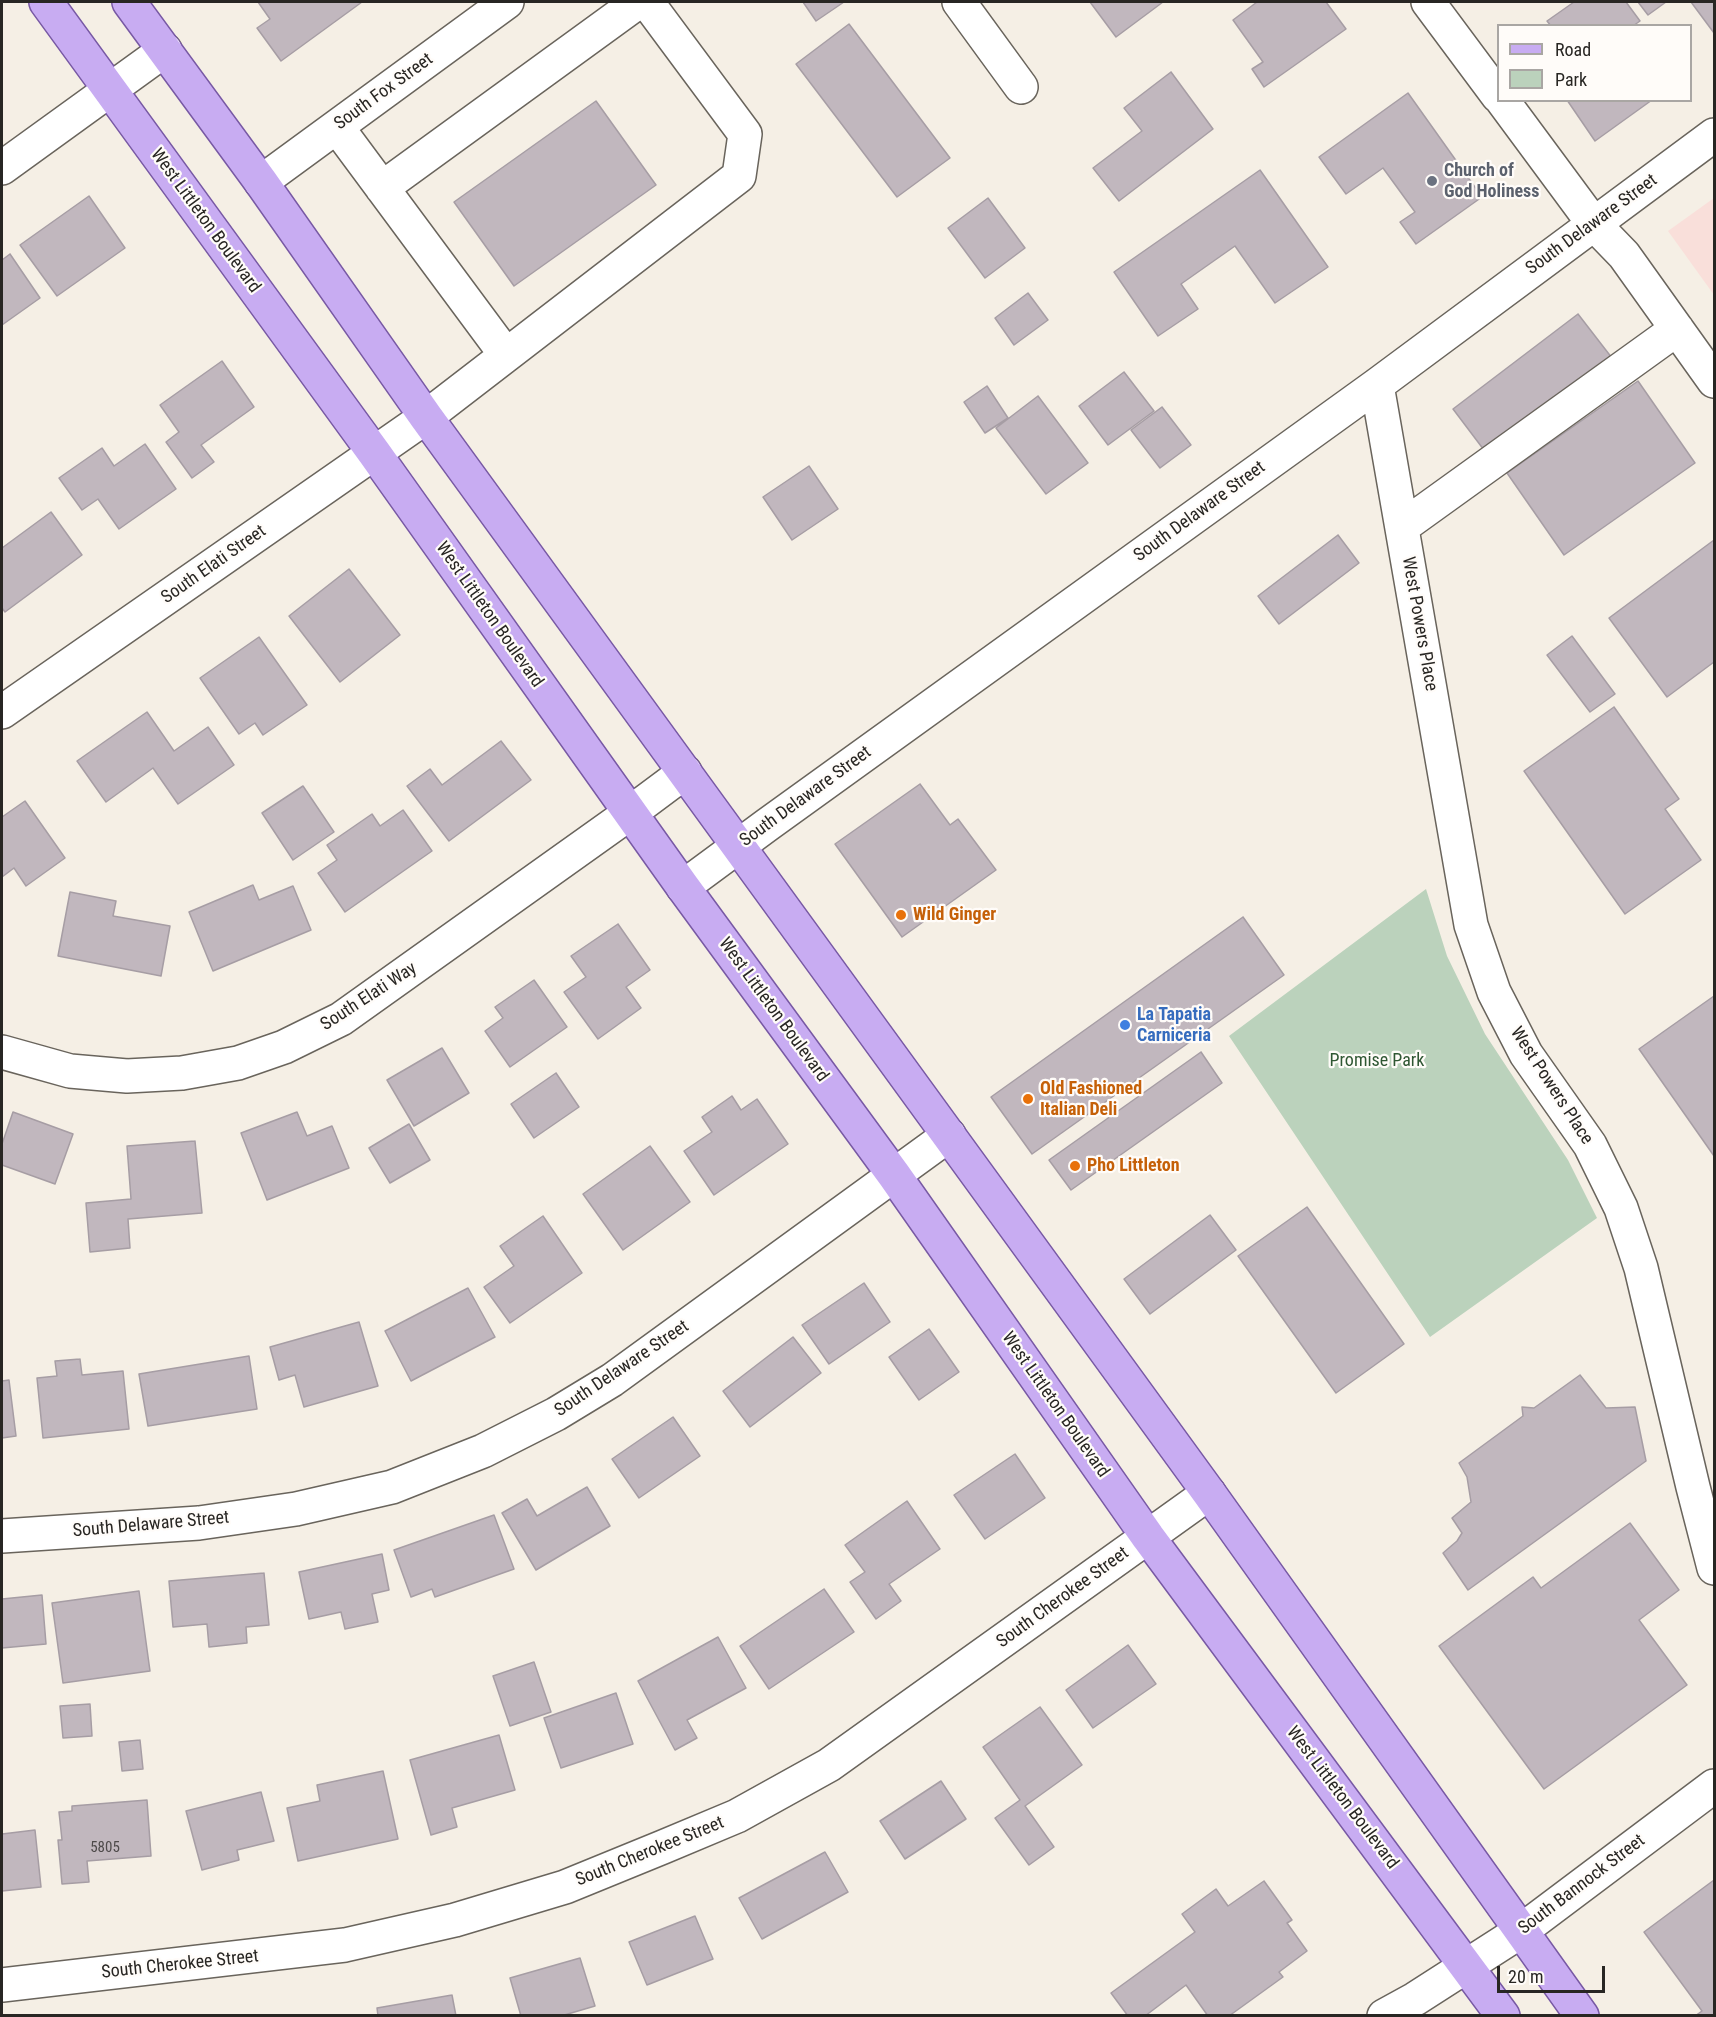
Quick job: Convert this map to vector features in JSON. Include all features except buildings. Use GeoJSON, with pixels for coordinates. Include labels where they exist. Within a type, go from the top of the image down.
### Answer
{"type":"FeatureCollection","features":[{"type":"Feature","properties":{"kind":"main road","name":"West Littleton Boulevard"},"geometry":{"type":"LineString","coordinates":[[46,2],[375,454],[683,887],[894,1175],[1148,1537],[1503,2016]]}},
{"type":"Feature","properties":{"kind":"main road"},"geometry":{"type":"LineString","coordinates":[[129,2],[261,182],[426,417],[1209,1493],[1582,2016]]}},
{"type":"Feature","properties":{"kind":"street"},"geometry":{"type":"LineString","coordinates":[[382,188],[638,2]]}},
{"type":"Feature","properties":{"kind":"street","name":"South Elati Street"},"geometry":{"type":"LineString","coordinates":[[2,712],[426,417],[739,176],[745,134],[647,2]]}},
{"type":"Feature","properties":{"kind":"street"},"geometry":{"type":"LineString","coordinates":[[959,2],[1021,87]]}},
{"type":"Feature","properties":{"kind":"street"},"geometry":{"type":"LineString","coordinates":[[1428,2],[1497,95]]}},
{"type":"Feature","properties":{"kind":"street","name":"South Fox Street"},"geometry":{"type":"LineString","coordinates":[[261,182],[501,3]]}},
{"type":"Feature","properties":{"kind":"street"},"geometry":{"type":"LineString","coordinates":[[2,168],[165,50]]}},
{"type":"Feature","properties":{"kind":"street"},"geometry":{"type":"LineString","coordinates":[[1503,102],[1593,223],[1624,255],[1714,381]]}},
{"type":"Feature","properties":{"kind":"street"},"geometry":{"type":"LineString","coordinates":[[337,127],[506,356]]}},
{"type":"Feature","properties":{"kind":"street","name":"South Delaware Street"},"geometry":{"type":"LineString","coordinates":[[683,887],[1377,385],[1714,135]]}},
{"type":"Feature","properties":{"kind":"street"},"geometry":{"type":"LineString","coordinates":[[1402,527],[1677,329]]}},
{"type":"Feature","properties":{"kind":"street","name":"West Powers Place"},"geometry":{"type":"LineString","coordinates":[[1377,385],[1471,925],[1494,992],[1526,1054],[1590,1145],[1621,1208],[1641,1268],[1704,1483],[1714,1568]]}},
{"type":"Feature","properties":{"kind":"street","name":"South Elati Way"},"geometry":{"type":"LineString","coordinates":[[2,1052],[70,1071],[126,1076],[182,1073],[238,1062],[284,1047],[341,1019],[685,772]]}},
{"type":"Feature","properties":{"kind":"street","name":"South Delaware Street"},"geometry":{"type":"LineString","coordinates":[[2,1536],[199,1523],[296,1509],[392,1487],[483,1451],[556,1414],[612,1380],[949,1135]]}},
{"type":"Feature","properties":{"kind":"street","name":"South Cherokee Street"},"geometry":{"type":"LineString","coordinates":[[2,1985],[345,1945],[455,1920],[565,1887],[737,1816],[829,1765],[1209,1493]]}},
{"type":"Feature","properties":{"kind":"street","name":"South Bannock Street"},"geometry":{"type":"LineString","coordinates":[[1384,2016],[1415,1999],[1521,1931],[1714,1786]]}},
{"type":"Feature","properties":{"kind":"shaded area"},"geometry":{"type":"Polygon","coordinates":[[[1714,198],[1714,295],[1668,231],[1714,198]]]}},
{"type":"Feature","properties":{"kind":"green space","name":"Promise Park"},"geometry":{"type":"Polygon","coordinates":[[[1426,889],[1447,956],[1485,1034],[1568,1160],[1597,1218],[1430,1337],[1229,1036],[1426,889]]]}},
{"type":"Feature","properties":{"kind":"place","name":"Church of God Holiness"},"geometry":{"type":"Point","coordinates":[1432,181]}},
{"type":"Feature","properties":{"kind":"place","name":"Wild Ginger"},"geometry":{"type":"Point","coordinates":[901,915]}},
{"type":"Feature","properties":{"kind":"place","name":"La Tapatia Carniceria"},"geometry":{"type":"Point","coordinates":[1125,1025]}},
{"type":"Feature","properties":{"kind":"place","name":"Old Fashioned Italian Deli"},"geometry":{"type":"Point","coordinates":[1028,1099]}},
{"type":"Feature","properties":{"kind":"place","name":"Pho Littleton"},"geometry":{"type":"Point","coordinates":[1075,1166]}}]}
